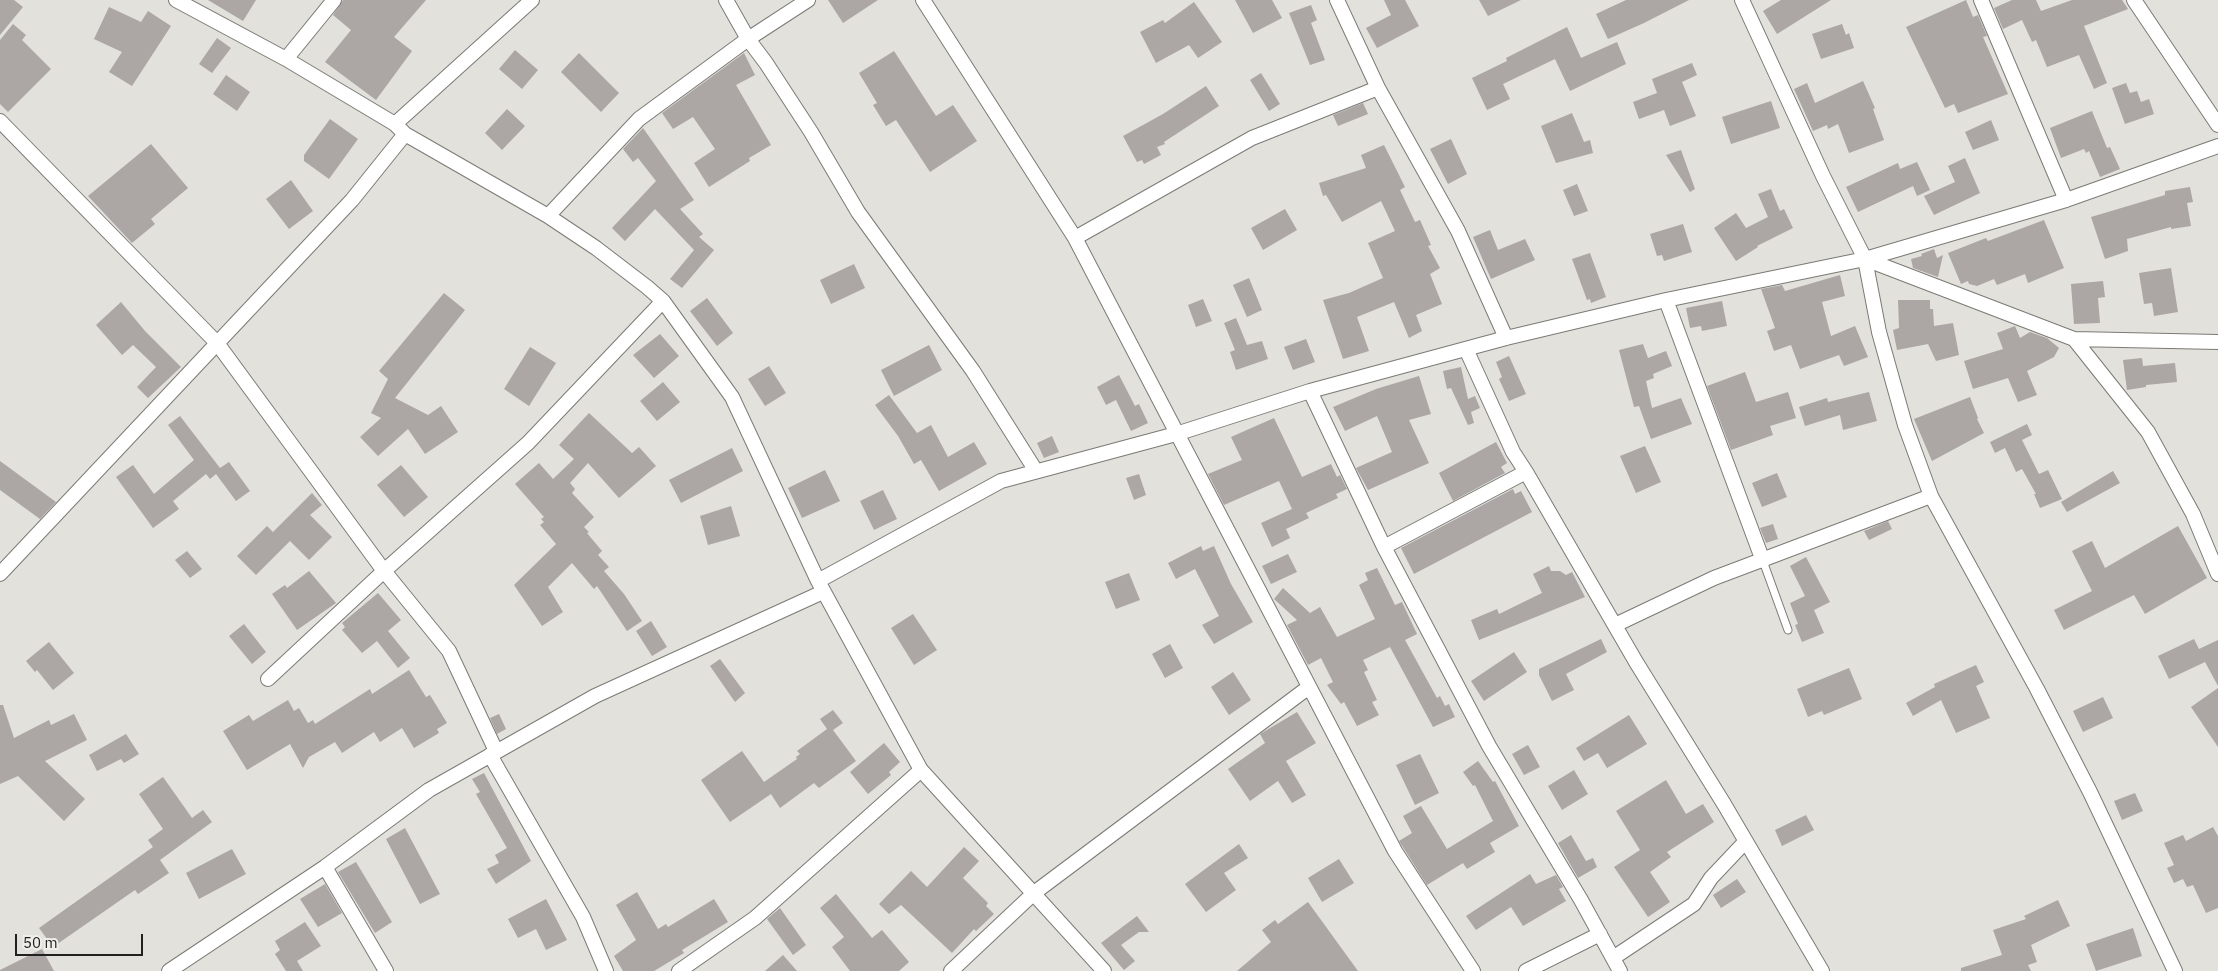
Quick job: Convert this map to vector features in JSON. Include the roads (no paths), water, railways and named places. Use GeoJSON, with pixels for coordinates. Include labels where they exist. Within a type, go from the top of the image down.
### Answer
{"type":"FeatureCollection","features":[{"type":"Feature","properties":{"kind":"street"},"geometry":{"type":"LineString","coordinates":[[176,0],[286,59],[548,216],[596,248],[647,287],[663,302],[732,397],[820,587],[921,770],[1104,971]]}},
{"type":"Feature","properties":{"kind":"street"},"geometry":{"type":"LineString","coordinates":[[286,59],[334,0]]}},
{"type":"Feature","properties":{"kind":"street"},"geometry":{"type":"LineString","coordinates":[[0,574],[352,200],[400,129],[532,0]]}},
{"type":"Feature","properties":{"kind":"street"},"geometry":{"type":"LineString","coordinates":[[726,0],[748,39],[791,102],[858,212],[973,371],[1036,471]]}},
{"type":"Feature","properties":{"kind":"street"},"geometry":{"type":"LineString","coordinates":[[548,216],[638,119],[748,39],[808,0]]}},
{"type":"Feature","properties":{"kind":"street"},"geometry":{"type":"LineString","coordinates":[[923,0],[1075,238],[1395,850],[1473,971]]}},
{"type":"Feature","properties":{"kind":"street"},"geometry":{"type":"LineString","coordinates":[[1337,0],[1378,88],[1458,231],[1506,338]]}},
{"type":"Feature","properties":{"kind":"street"},"geometry":{"type":"LineString","coordinates":[[1742,0],[1823,176],[1865,259],[1879,332],[1905,425],[1931,496],[2037,689],[2090,792],[2172,970]]}},
{"type":"Feature","properties":{"kind":"street"},"geometry":{"type":"LineString","coordinates":[[1981,0],[2066,200]]}},
{"type":"Feature","properties":{"kind":"street"},"geometry":{"type":"LineString","coordinates":[[2134,0],[2218,125]]}},
{"type":"Feature","properties":{"kind":"street"},"geometry":{"type":"LineString","coordinates":[[1075,238],[1252,138],[1378,88]]}},
{"type":"Feature","properties":{"kind":"street"},"geometry":{"type":"LineString","coordinates":[[0,121],[217,343],[384,572],[449,651],[493,753],[583,917],[606,971]]}},
{"type":"Feature","properties":{"kind":"street"},"geometry":{"type":"LineString","coordinates":[[169,971],[325,867],[429,790],[595,696],[820,587],[1001,481],[1176,434],[1310,391],[1466,348],[1666,300],[1865,259],[2066,200],[2218,146]]}},
{"type":"Feature","properties":{"kind":"street"},"geometry":{"type":"LineString","coordinates":[[1865,259],[2074,339],[2218,342]]}},
{"type":"Feature","properties":{"kind":"street"},"geometry":{"type":"LineString","coordinates":[[1666,300],[1763,561]]}},
{"type":"Feature","properties":{"kind":"street"},"geometry":{"type":"LineString","coordinates":[[268,679],[528,443],[663,302]]}},
{"type":"Feature","properties":{"kind":"street"},"geometry":{"type":"LineString","coordinates":[[2074,339],[2148,432],[2193,514],[2218,574]]}},
{"type":"Feature","properties":{"kind":"street"},"geometry":{"type":"LineString","coordinates":[[1466,348],[1513,452],[1822,971]]}},
{"type":"Feature","properties":{"kind":"street"},"geometry":{"type":"LineString","coordinates":[[1310,391],[1384,547],[1489,746],[1620,971]]}},
{"type":"Feature","properties":{"kind":"street"},"geometry":{"type":"LineString","coordinates":[[1384,547],[1526,472]]}},
{"type":"Feature","properties":{"kind":"street"},"geometry":{"type":"LineString","coordinates":[[1615,625],[1714,578],[1931,496]]}},
{"type":"Feature","properties":{"kind":"street"},"geometry":{"type":"LineString","coordinates":[[951,971],[1034,893],[1309,687]]}},
{"type":"Feature","properties":{"kind":"street"},"geometry":{"type":"LineString","coordinates":[[679,971],[755,918],[921,770]]}},
{"type":"Feature","properties":{"kind":"street"},"geometry":{"type":"LineString","coordinates":[[1613,958],[1662,928],[1694,904],[1711,878],[1745,842]]}},
{"type":"Feature","properties":{"kind":"street"},"geometry":{"type":"LineString","coordinates":[[325,867],[386,971]]}},
{"type":"Feature","properties":{"kind":"street"},"geometry":{"type":"LineString","coordinates":[[1526,971],[1600,934]]}},
{"type":"Feature","properties":{"kind":"lane"},"geometry":{"type":"LineString","coordinates":[[1763,561],[1788,630]]}}]}
